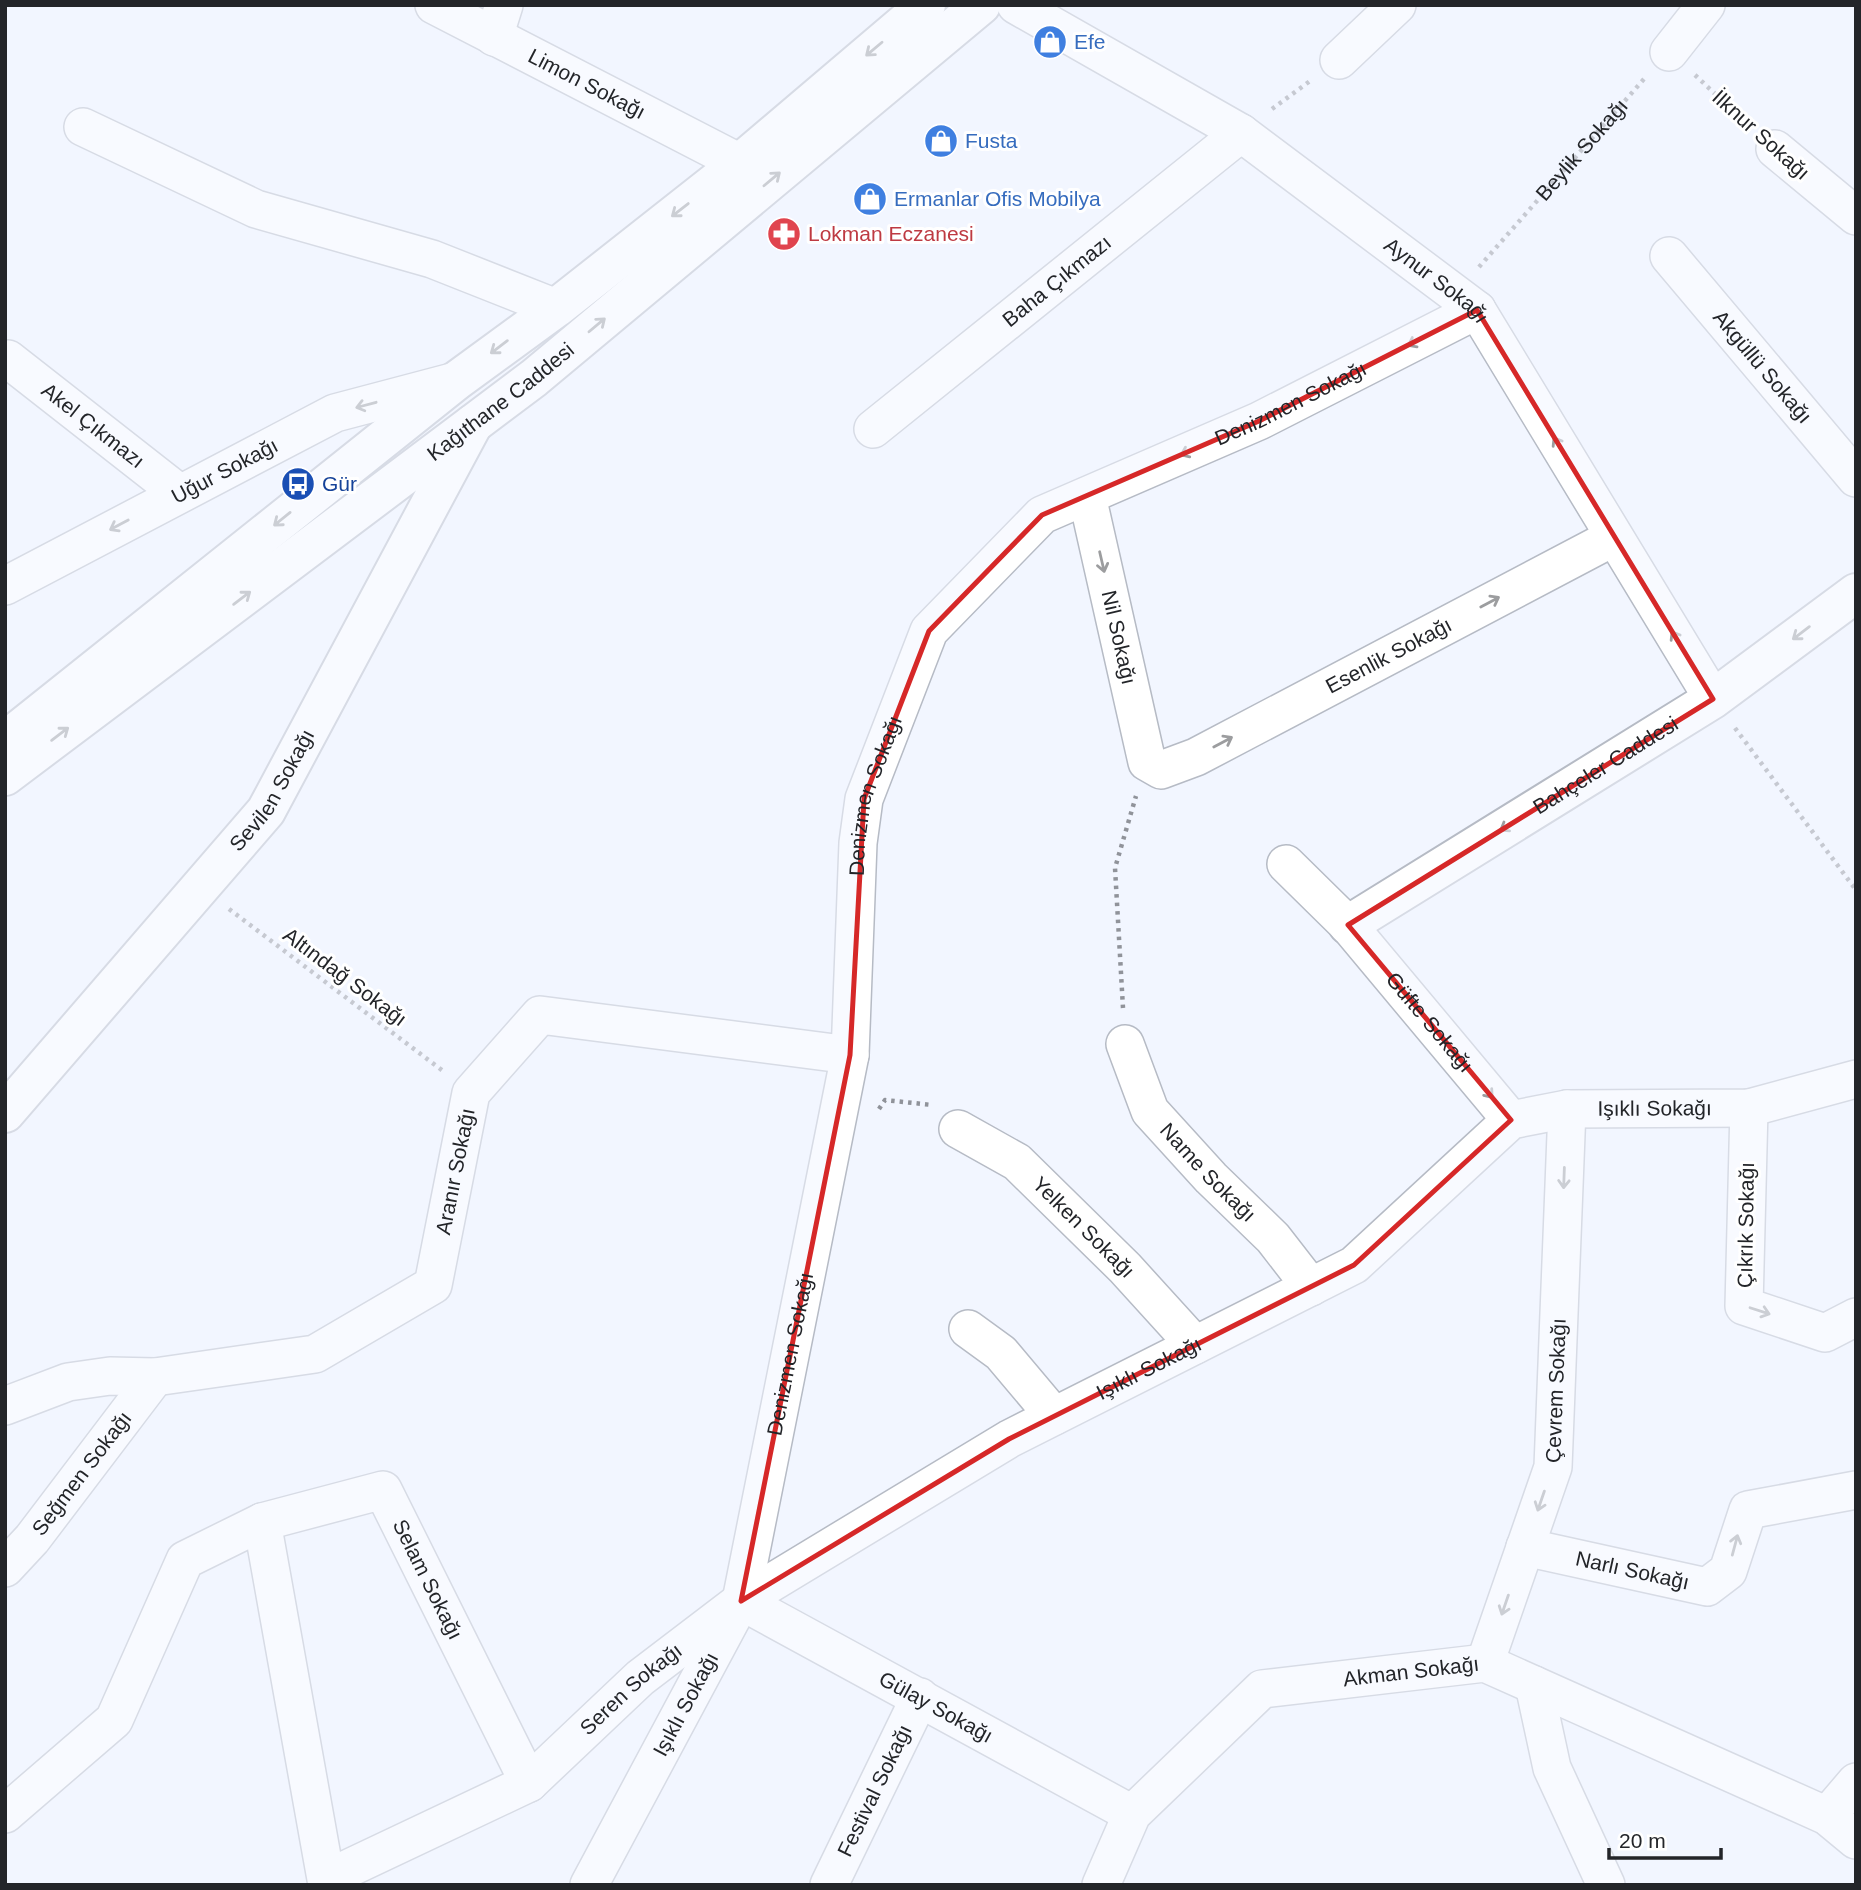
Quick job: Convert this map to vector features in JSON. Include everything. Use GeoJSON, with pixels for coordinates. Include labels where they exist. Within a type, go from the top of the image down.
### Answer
{"type":"FeatureCollection","features":[{"type":"Feature","properties":{"kind":"main road","name":"Kağıthane Caddesi"},"geometry":{"type":"LineString","coordinates":[[6,766],[456,381],[556,309],[740,163],[926,5]]}},
{"type":"Feature","properties":{"kind":"main road","name":"Kağıthane Caddesi"},"geometry":{"type":"LineString","coordinates":[[6,766],[545,369],[981,5]]}},
{"type":"Feature","properties":{"kind":"main road","name":"Sevilen Sokağı"},"geometry":{"type":"LineString","coordinates":[[5,1113],[266,811],[473,424]]}},
{"type":"Feature","properties":{"kind":"main road","name":"Bahçeler Caddesi"},"geometry":{"type":"LineString","coordinates":[[1348,925],[1713,699],[1856,593]]}},
{"type":"Feature","properties":{"kind":"street","name":"Limon Sokağı"},"geometry":{"type":"LineString","coordinates":[[434,5],[499,21],[740,163]]}},
{"type":"Feature","properties":{"kind":"street","name":"Aynur Sokağı"},"geometry":{"type":"LineString","coordinates":[[1016,5],[1241,133],[1467,302],[1713,699]]}},
{"type":"Feature","properties":{"kind":"street"},"geometry":{"type":"LineString","coordinates":[[1339,60],[1397,5]]}},
{"type":"Feature","properties":{"kind":"street"},"geometry":{"type":"LineString","coordinates":[[1669,52],[1706,5]]}},
{"type":"Feature","properties":{"kind":"street"},"geometry":{"type":"LineString","coordinates":[[83,127],[256,209],[432,259],[556,309]]}},
{"type":"Feature","properties":{"kind":"street","name":"Baha Çıkmazı"},"geometry":{"type":"LineString","coordinates":[[873,429],[1241,133]]}},
{"type":"Feature","properties":{"kind":"street","name":"İlknur Sokağı"},"geometry":{"type":"LineString","coordinates":[[1775,149],[1856,216]]}},
{"type":"Feature","properties":{"kind":"street","name":"Akgüllü Sokağı"},"geometry":{"type":"LineString","coordinates":[[1669,256],[1856,478]]}},
{"type":"Feature","properties":{"kind":"street","name":"Denizmen Sokağı"},"geometry":{"type":"LineString","coordinates":[[741,1601],[850,1055],[858,843],[864,799],[929,631],[1042,515],[1259,421],[1467,302]]}},
{"type":"Feature","properties":{"kind":"street","name":"Akel Çıkmazı"},"geometry":{"type":"LineString","coordinates":[[8,359],[179,493]]}},
{"type":"Feature","properties":{"kind":"street","name":"Uğur Sokağı"},"geometry":{"type":"LineString","coordinates":[[5,586],[335,413],[456,381]]}},
{"type":"Feature","properties":{"kind":"street","name":"Nil Sokağı"},"geometry":{"type":"LineString","coordinates":[[1087,496],[1154,766]]}},
{"type":"Feature","properties":{"kind":"street","name":"Esenlik Sokağı"},"geometry":{"type":"LineString","coordinates":[[1154,766],[1196,757],[1615,537]]}},
{"type":"Feature","properties":{"kind":"street"},"geometry":{"type":"LineString","coordinates":[[1286,864],[1348,925]]}},
{"type":"Feature","properties":{"kind":"street","name":"Güfte Sokağı"},"geometry":{"type":"LineString","coordinates":[[1348,925],[1511,1120]]}},
{"type":"Feature","properties":{"kind":"street","name":"Aranır Sokağı"},"geometry":{"type":"LineString","coordinates":[[5,1406],[68,1382],[110,1376],[155,1377],[315,1354],[433,1285],[471,1093],[540,1015],[850,1055]]}},
{"type":"Feature","properties":{"kind":"street","name":"Name Sokağı"},"geometry":{"type":"LineString","coordinates":[[1125,1044],[1150,1111],[1211,1178],[1273,1238],[1311,1287]]}},
{"type":"Feature","properties":{"kind":"street","name":"Işıklı Sokağı"},"geometry":{"type":"LineString","coordinates":[[589,1885],[741,1601],[1009,1439],[1354,1265],[1511,1120],[1567,1110],[1749,1108],[1853,1090]]}},
{"type":"Feature","properties":{"kind":"street","name":"Çıkrık Sokağı"},"geometry":{"type":"LineString","coordinates":[[1749,1108],[1744,1306],[1825,1333],[1856,1317]]}},
{"type":"Feature","properties":{"kind":"street","name":"Çevrem Sokağı"},"geometry":{"type":"LineString","coordinates":[[1485,1663],[1553,1466],[1567,1110]]}},
{"type":"Feature","properties":{"kind":"street","name":"Yelken Sokağı"},"geometry":{"type":"LineString","coordinates":[[958,1129],[1017,1162],[1125,1268],[1195,1345]]}},
{"type":"Feature","properties":{"kind":"street"},"geometry":{"type":"LineString","coordinates":[[968,1329],[1001,1353],[1054,1416]]}},
{"type":"Feature","properties":{"kind":"street","name":"Seğmen Sokağı"},"geometry":{"type":"LineString","coordinates":[[5,1568],[32,1539],[155,1377]]}},
{"type":"Feature","properties":{"kind":"street","name":"Selam Sokağı"},"geometry":{"type":"LineString","coordinates":[[262,1522],[383,1490],[528,1783]]}},
{"type":"Feature","properties":{"kind":"street","name":"Narlı Sokağı"},"geometry":{"type":"LineString","coordinates":[[1525,1547],[1707,1587],[1728,1571],[1748,1510],[1856,1490]]}},
{"type":"Feature","properties":{"kind":"street"},"geometry":{"type":"LineString","coordinates":[[5,1814],[114,1720],[185,1560],[262,1522],[320,1882]]}},
{"type":"Feature","properties":{"kind":"street","name":"Gülay Sokağı"},"geometry":{"type":"LineString","coordinates":[[741,1601],[1132,1814]]}},
{"type":"Feature","properties":{"kind":"street","name":"Seren Sokağı"},"geometry":{"type":"LineString","coordinates":[[320,1882],[528,1783],[640,1678],[741,1601]]}},
{"type":"Feature","properties":{"kind":"street","name":"Akman Sokağı"},"geometry":{"type":"LineString","coordinates":[[1101,1885],[1132,1814],[1262,1689],[1485,1663],[1827,1816],[1856,1840]]}},
{"type":"Feature","properties":{"kind":"street"},"geometry":{"type":"LineString","coordinates":[[1534,1685],[1552,1768],[1606,1885]]}},
{"type":"Feature","properties":{"kind":"street","name":"Festival Sokağı"},"geometry":{"type":"LineString","coordinates":[[829,1885],[920,1697]]}},
{"type":"Feature","properties":{"kind":"street"},"geometry":{"type":"LineString","coordinates":[[1827,1816],[1856,1782]]}},
{"type":"Feature","properties":{"kind":"path","name":"İlknur Sokağı"},"geometry":{"type":"LineString","coordinates":[[1669,52],[1775,149]]}},
{"type":"Feature","properties":{"kind":"path","name":"Beylik Sokağı"},"geometry":{"type":"LineString","coordinates":[[1467,302],[1568,163],[1669,52]]}},
{"type":"Feature","properties":{"kind":"path"},"geometry":{"type":"LineString","coordinates":[[1241,133],[1339,60]]}},
{"type":"Feature","properties":{"kind":"path"},"geometry":{"type":"LineString","coordinates":[[1713,699],[1856,890]]}},
{"type":"Feature","properties":{"kind":"path"},"geometry":{"type":"LineString","coordinates":[[1125,1044],[1115,868],[1154,766]]}},
{"type":"Feature","properties":{"kind":"path","name":"Altındağ Sokağı"},"geometry":{"type":"LineString","coordinates":[[200,887],[471,1093]]}},
{"type":"Feature","properties":{"kind":"path"},"geometry":{"type":"LineString","coordinates":[[876,1121],[885,1100],[963,1107],[958,1129]]}},
{"type":"Feature","properties":{"kind":"highlighted area"},"geometry":{"type":"Polygon","coordinates":[[[1477,310],[1713,699],[1348,925],[1511,1120],[1354,1265],[1009,1439],[741,1601],[850,1055],[864,799],[929,631],[1042,515],[1259,421],[1477,310]]]}},
{"type":"Feature","properties":{"kind":"place","name":"Efe"},"geometry":{"type":"Point","coordinates":[1050,42]}},
{"type":"Feature","properties":{"kind":"place","name":"Fusta"},"geometry":{"type":"Point","coordinates":[941,141]}},
{"type":"Feature","properties":{"kind":"place","name":"Ermanlar Ofis Mobilya"},"geometry":{"type":"Point","coordinates":[870,199]}},
{"type":"Feature","properties":{"kind":"place","name":"Lokman Eczanesi"},"geometry":{"type":"Point","coordinates":[784,234]}},
{"type":"Feature","properties":{"kind":"place","name":"Gür"},"geometry":{"type":"Point","coordinates":[298,484]}}]}
